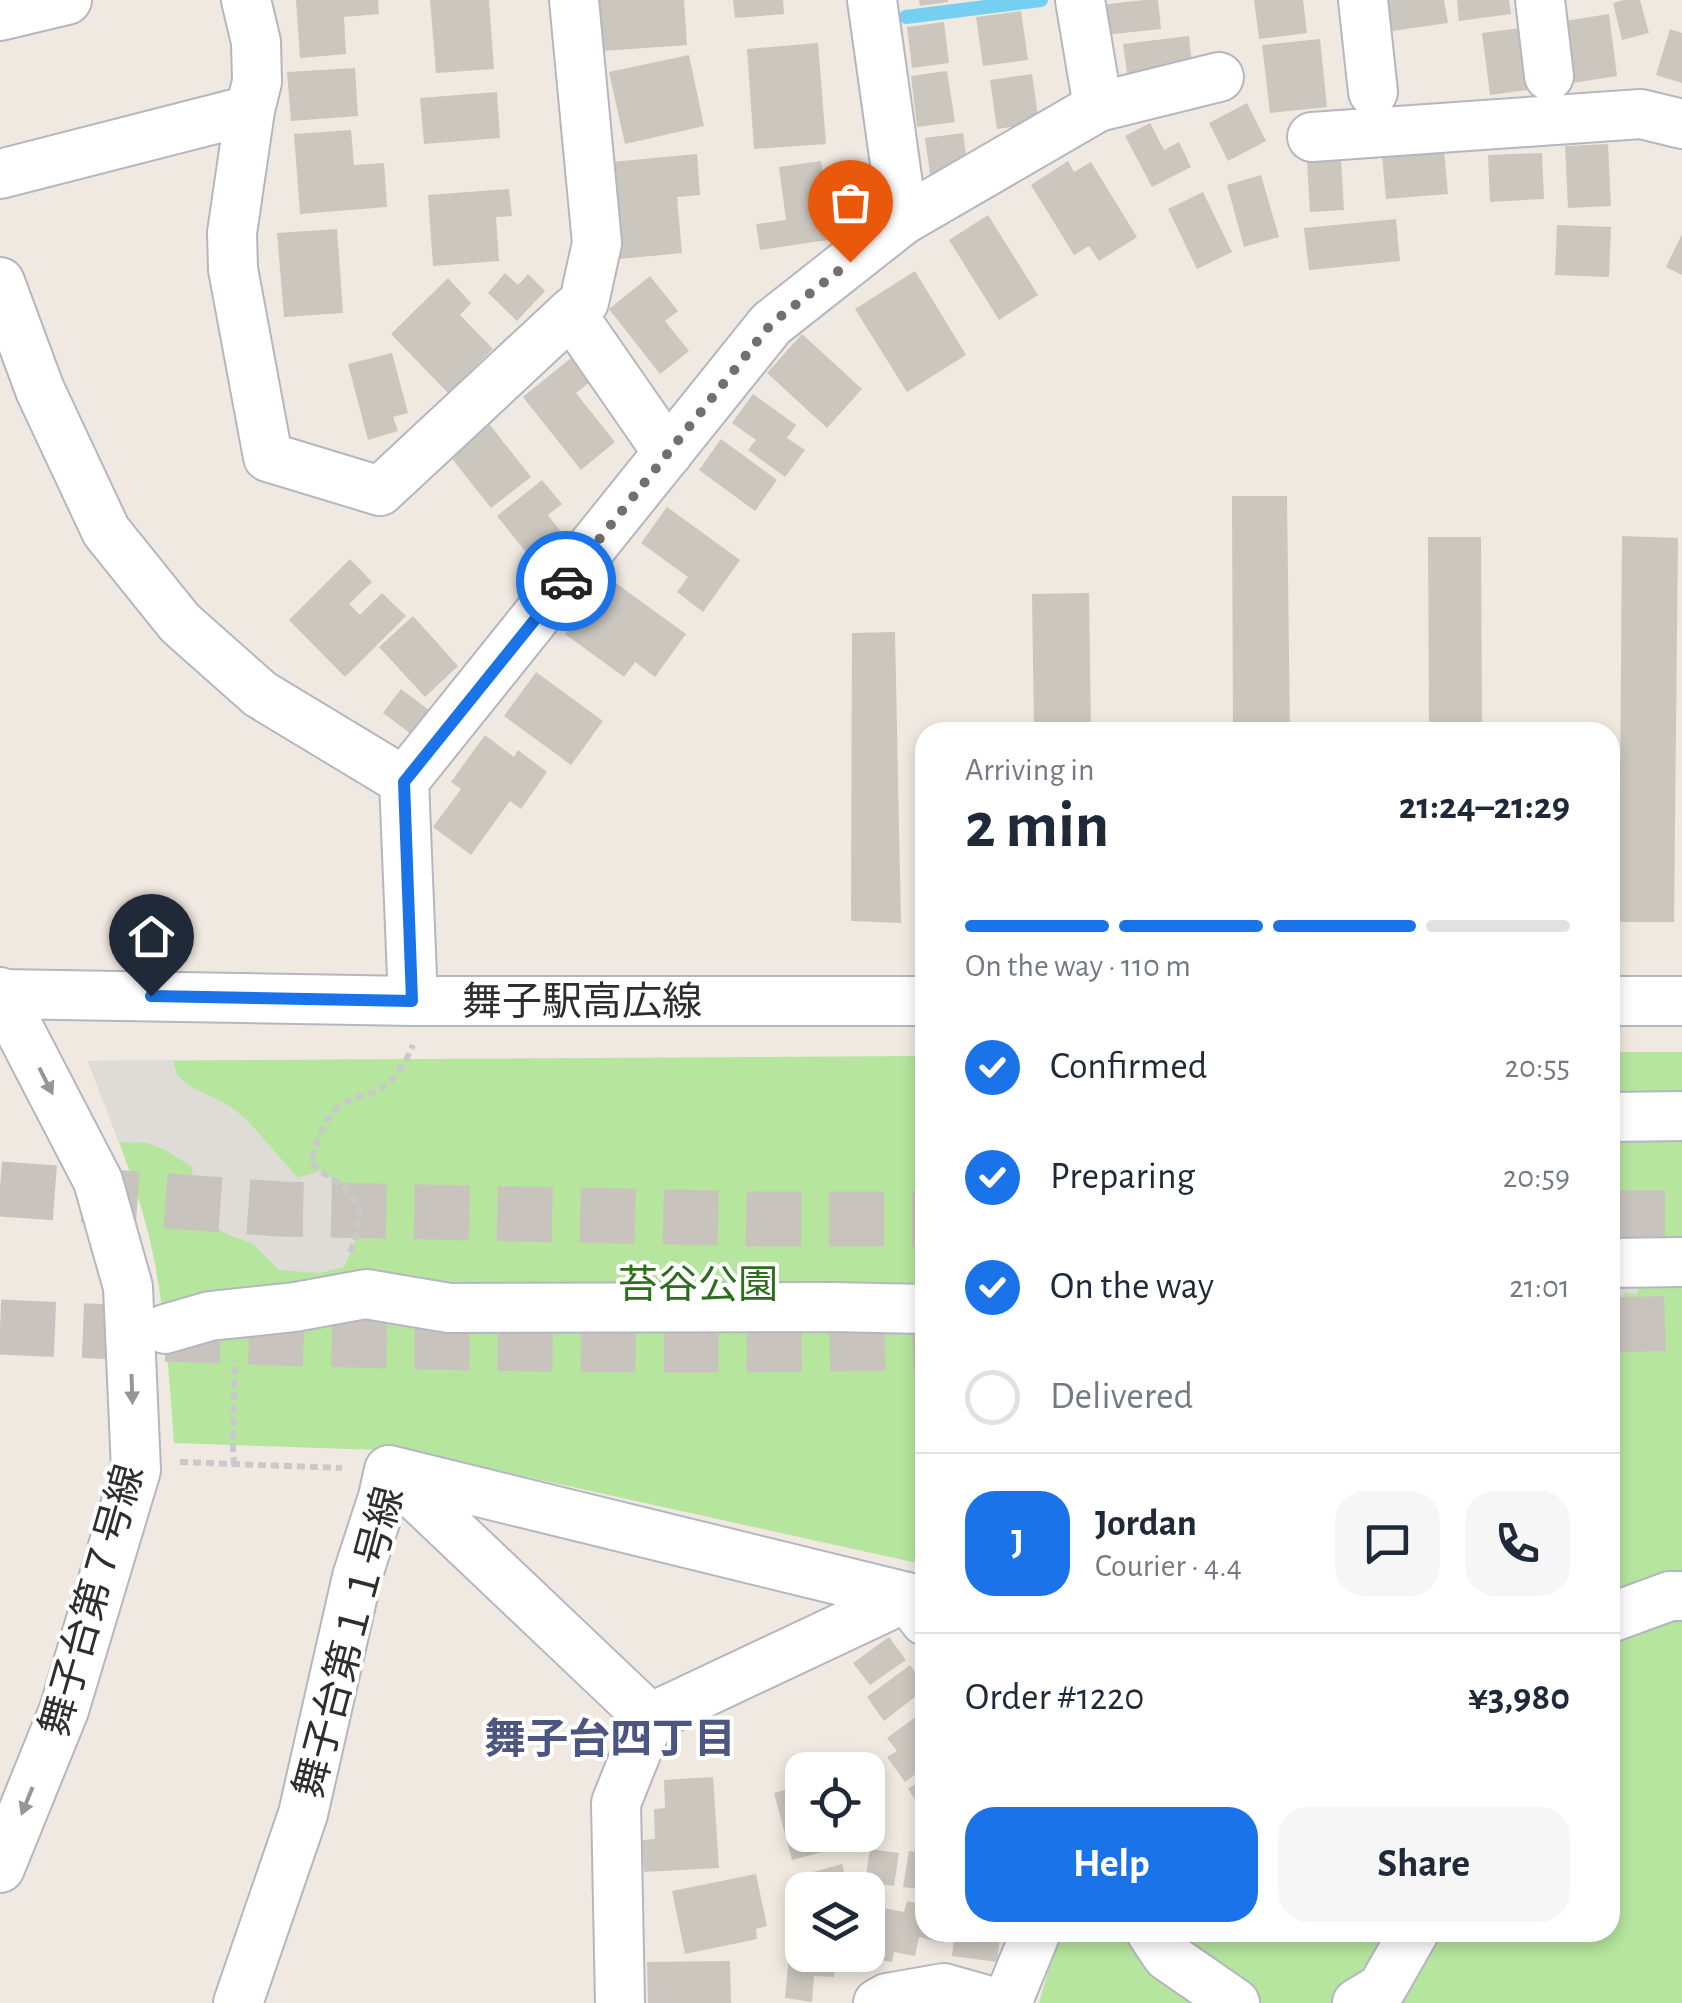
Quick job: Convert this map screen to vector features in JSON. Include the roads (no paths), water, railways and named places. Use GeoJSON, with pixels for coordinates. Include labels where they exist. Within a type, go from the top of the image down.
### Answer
{"type":"FeatureCollection","features":[{"type":"Feature","properties":{"kind":"street"},"geometry":{"type":"LineString","coordinates":[[0,16],[67,0]]}},
{"type":"Feature","properties":{"kind":"street"},"geometry":{"type":"LineString","coordinates":[[246,0],[256,42],[257,82],[232,233],[233,269],[268,457],[380,490],[584,302],[597,243],[574,0]]}},
{"type":"Feature","properties":{"kind":"street"},"geometry":{"type":"LineString","coordinates":[[872,0],[903,220]]}},
{"type":"Feature","properties":{"kind":"street"},"geometry":{"type":"LineString","coordinates":[[1080,0],[1098,108]]}},
{"type":"Feature","properties":{"kind":"street"},"geometry":{"type":"LineString","coordinates":[[1363,0],[1374,92]]}},
{"type":"Feature","properties":{"kind":"street"},"geometry":{"type":"LineString","coordinates":[[1540,0],[1550,76]]}},
{"type":"Feature","properties":{"kind":"street"},"geometry":{"type":"LineString","coordinates":[[413,1022],[404,782],[771,324],[903,220],[1098,108],[1219,77]]}},
{"type":"Feature","properties":{"kind":"street"},"geometry":{"type":"LineString","coordinates":[[0,174],[250,110]]}},
{"type":"Feature","properties":{"kind":"street"},"geometry":{"type":"LineString","coordinates":[[1312,137],[1641,114],[1682,124]]}},
{"type":"Feature","properties":{"kind":"street"},"geometry":{"type":"LineString","coordinates":[[0,282],[40,390],[106,531],[180,623],[260,694],[404,782]]}},
{"type":"Feature","properties":{"kind":"street"},"geometry":{"type":"LineString","coordinates":[[571,313],[668,453]]}},
{"type":"Feature","properties":{"kind":"street","name":"舞子駅高広線"},"geometry":{"type":"LineString","coordinates":[[0,993],[413,1022],[915,1001]]}},
{"type":"Feature","properties":{"kind":"street","name":"舞子台第７号線"},"geometry":{"type":"LineString","coordinates":[[0,993],[98,1181],[128,1288],[136,1470],[64,1710],[0,1868]]}},
{"type":"Feature","properties":{"kind":"street"},"geometry":{"type":"LineString","coordinates":[[1620,1001],[1682,1001]]}},
{"type":"Feature","properties":{"kind":"street"},"geometry":{"type":"LineString","coordinates":[[1620,1117],[1682,1116]]}},
{"type":"Feature","properties":{"kind":"street"},"geometry":{"type":"LineString","coordinates":[[1620,1263],[1682,1262]]}},
{"type":"Feature","properties":{"kind":"street"},"geometry":{"type":"LineString","coordinates":[[165,1329],[210,1316],[296,1307],[366,1294],[450,1308],[915,1309]]}},
{"type":"Feature","properties":{"kind":"street"},"geometry":{"type":"LineString","coordinates":[[388,1470],[650,1718]]}},
{"type":"Feature","properties":{"kind":"street","name":"舞子台第１１号線"},"geometry":{"type":"LineString","coordinates":[[238,2003],[303,1814],[357,1577],[388,1470],[915,1609]]}},
{"type":"Feature","properties":{"kind":"street"},"geometry":{"type":"LineString","coordinates":[[1620,1614],[1670,1596],[1682,1596]]}},
{"type":"Feature","properties":{"kind":"street"},"geometry":{"type":"LineString","coordinates":[[620,2003],[616,1803],[650,1718],[915,1609]]}},
{"type":"Feature","properties":{"kind":"street"},"geometry":{"type":"LineString","coordinates":[[1007,2003],[1032,1942]]}},
{"type":"Feature","properties":{"kind":"street"},"geometry":{"type":"LineString","coordinates":[[1157,1942],[1166,1956],[1235,2003]]}},
{"type":"Feature","properties":{"kind":"street"},"geometry":{"type":"LineString","coordinates":[[1357,2003],[1382,1988],[1408,1942]]}},
{"type":"Feature","properties":{"kind":"street"},"geometry":{"type":"LineString","coordinates":[[878,2003],[944,1988],[997,2003]]}},
{"type":"Feature","properties":{"kind":"waterway"},"geometry":{"type":"LineString","coordinates":[[906,17],[1041,0]]}},
{"type":"Feature","properties":{"kind":"tunnel"},"geometry":{"type":"LineString","coordinates":[[0,1189],[280,1209],[915,1219]]}},
{"type":"Feature","properties":{"kind":"tunnel"},"geometry":{"type":"LineString","coordinates":[[1620,1218],[1682,1218]]}},
{"type":"Feature","properties":{"kind":"tunnel"},"geometry":{"type":"LineString","coordinates":[[1620,1325],[1682,1323]]}},
{"type":"Feature","properties":{"kind":"tunnel"},"geometry":{"type":"LineString","coordinates":[[0,1327],[462,1343],[915,1342]]}},
{"type":"Feature","properties":{"kind":"district","name":"舞子台四丁目"},"geometry":{"type":"Point","coordinates":[610,1738]}},
{"type":"Feature","properties":{"kind":"park label","name":"苔谷公園"},"geometry":{"type":"Point","coordinates":[698,1284]}}]}
